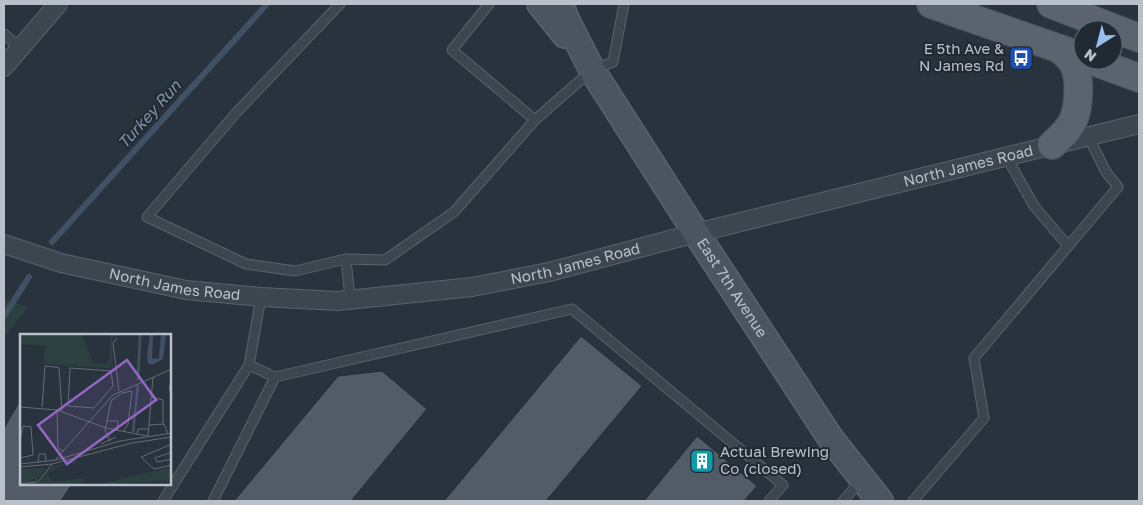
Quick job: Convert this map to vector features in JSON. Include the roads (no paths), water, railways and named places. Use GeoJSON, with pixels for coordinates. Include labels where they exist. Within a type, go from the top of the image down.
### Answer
{"type":"FeatureCollection","features":[{"type":"Feature","properties":{"kind":"main road"},"geometry":{"type":"LineString","coordinates":[[931,4],[1072,53],[1069,57],[1076,68],[1078,96],[1074,118],[1064,133],[1052,145]]}},
{"type":"Feature","properties":{"kind":"main road"},"geometry":{"type":"LineString","coordinates":[[1051,4],[1139,38]]}},
{"type":"Feature","properties":{"kind":"main road"},"geometry":{"type":"LineString","coordinates":[[1117,70],[1139,78]]}},
{"type":"Feature","properties":{"kind":"street"},"geometry":{"type":"LineString","coordinates":[[4,67],[58,4]]}},
{"type":"Feature","properties":{"kind":"street","name":"East 7th Avenue"},"geometry":{"type":"LineString","coordinates":[[540,4],[592,70]]}},
{"type":"Feature","properties":{"kind":"street","name":"East 7th Avenue"},"geometry":{"type":"LineString","coordinates":[[560,4],[592,70],[696,233],[809,407],[831,439],[880,501]]}},
{"type":"Feature","properties":{"kind":"street","name":"North James Road"},"geometry":{"type":"LineString","coordinates":[[4,244],[61,262],[186,290],[262,297],[338,301],[472,287],[550,272],[696,233],[1139,124]]}},
{"type":"Feature","properties":{"kind":"lane"},"geometry":{"type":"LineString","coordinates":[[340,4],[236,113],[147,217],[246,264],[295,271],[346,259],[385,260],[454,212],[535,120],[592,70],[613,62],[624,4]]}},
{"type":"Feature","properties":{"kind":"lane"},"geometry":{"type":"LineString","coordinates":[[489,4],[452,50],[535,120]]}},
{"type":"Feature","properties":{"kind":"lane"},"geometry":{"type":"LineString","coordinates":[[4,34],[20,48]]}},
{"type":"Feature","properties":{"kind":"lane"},"geometry":{"type":"LineString","coordinates":[[913,501],[984,418],[974,358],[1118,187],[1106,172],[1088,136]]}},
{"type":"Feature","properties":{"kind":"lane"},"geometry":{"type":"LineString","coordinates":[[1006,156],[1034,206],[1068,246]]}},
{"type":"Feature","properties":{"kind":"lane"},"geometry":{"type":"LineString","coordinates":[[346,259],[350,299]]}},
{"type":"Feature","properties":{"kind":"lane"},"geometry":{"type":"LineString","coordinates":[[163,501],[250,365],[262,297]]}},
{"type":"Feature","properties":{"kind":"lane"},"geometry":{"type":"LineString","coordinates":[[250,365],[275,377],[572,309],[783,485],[769,501]]}},
{"type":"Feature","properties":{"kind":"lane"},"geometry":{"type":"LineString","coordinates":[[213,501],[275,377]]}},
{"type":"Feature","properties":{"kind":"lane"},"geometry":{"type":"LineString","coordinates":[[843,501],[862,479]]}},
{"type":"Feature","properties":{"kind":"waterway","name":"Turkey Run"},"geometry":{"type":"LineString","coordinates":[[52,242],[267,4]]}},
{"type":"Feature","properties":{"kind":"waterway","name":"Turkey Run"},"geometry":{"type":"LineString","coordinates":[[4,316],[29,277]]}},
{"type":"Feature","properties":{"kind":"place","name":"E 5th Ave & N James Rd"},"geometry":{"type":"Point","coordinates":[1021,58]}},
{"type":"Feature","properties":{"kind":"place","name":"Actual Brewing Co (closed)"},"geometry":{"type":"Point","coordinates":[702,461]}}]}
